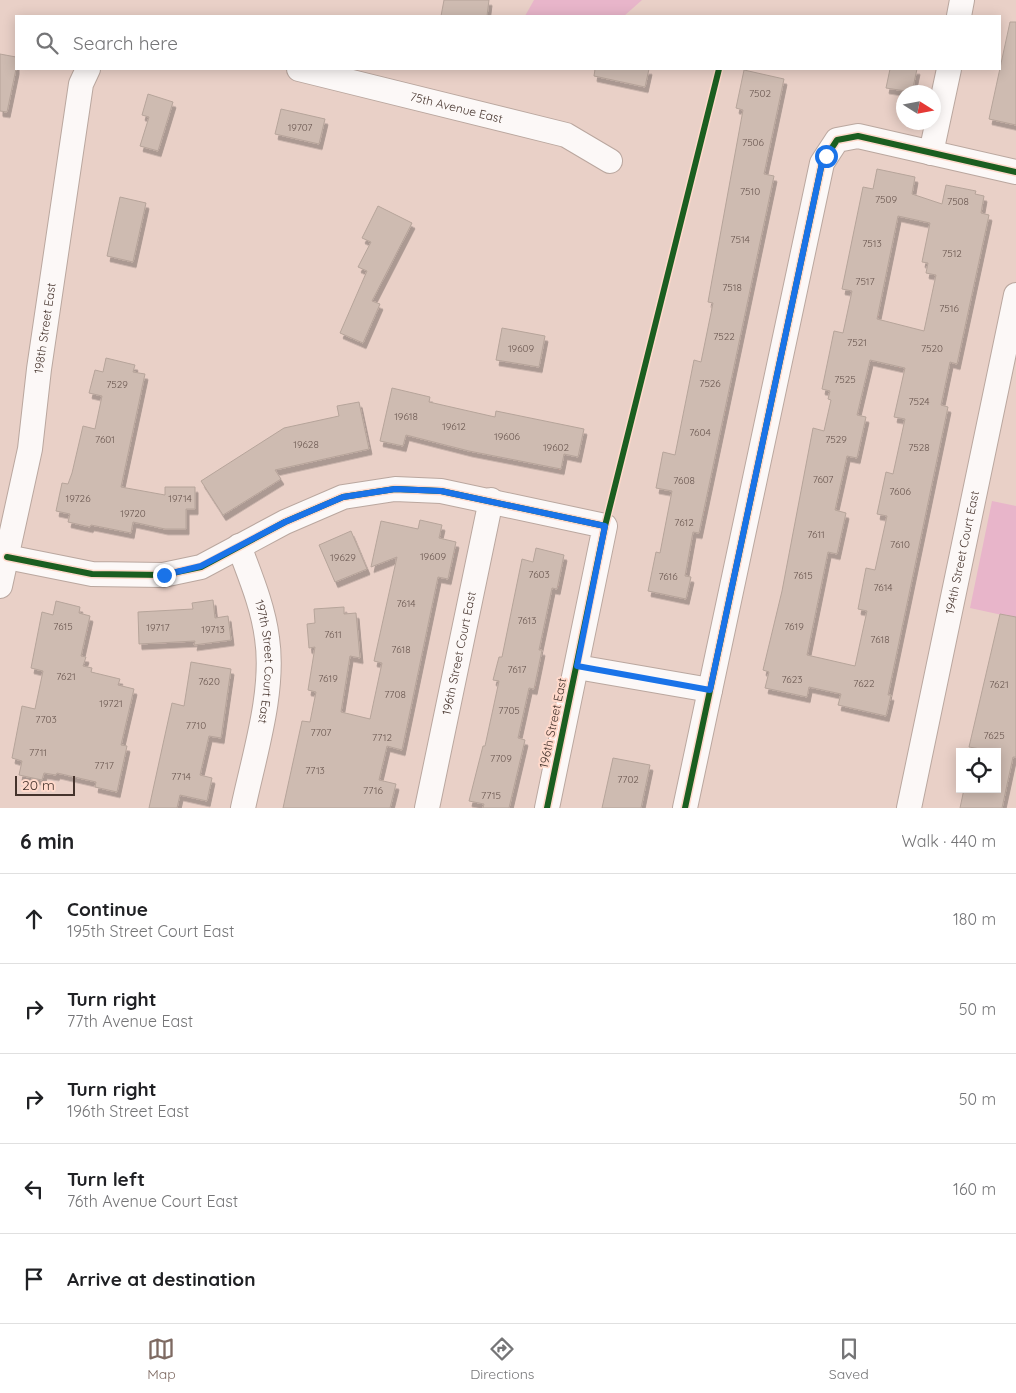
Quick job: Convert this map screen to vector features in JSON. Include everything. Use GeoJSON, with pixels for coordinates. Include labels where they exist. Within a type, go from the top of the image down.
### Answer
{"type":"FeatureCollection","features":[{"type":"Feature","properties":{"kind":"street"},"geometry":{"type":"LineString","coordinates":[[959,15],[962,0]]}},
{"type":"Feature","properties":{"kind":"street","name":"198th Street East"},"geometry":{"type":"LineString","coordinates":[[0,586],[30,449],[39,369],[81,84],[88,70]]}},
{"type":"Feature","properties":{"kind":"street","name":"75th Avenue East"},"geometry":{"type":"LineString","coordinates":[[303,70],[566,135],[610,161]]}},
{"type":"Feature","properties":{"kind":"street"},"geometry":{"type":"LineString","coordinates":[[931,153],[949,70]]}},
{"type":"Feature","properties":{"kind":"street"},"geometry":{"type":"LineString","coordinates":[[685,808],[822,163],[838,140],[858,136],[1016,172]]}},
{"type":"Feature","properties":{"kind":"street","name":"194th Street Court East"},"geometry":{"type":"LineString","coordinates":[[909,808],[1016,295]]}},
{"type":"Feature","properties":{"kind":"street"},"geometry":{"type":"LineString","coordinates":[[7,557],[92,574],[164,575],[201,566],[285,522],[343,497],[395,489],[441,491],[491,500]]}},
{"type":"Feature","properties":{"kind":"street","name":"196th Street East"},"geometry":{"type":"LineString","coordinates":[[491,500],[605,526],[547,808]]}},
{"type":"Feature","properties":{"kind":"street","name":"196th Street Court East"},"geometry":{"type":"LineString","coordinates":[[427,808],[491,500]]}},
{"type":"Feature","properties":{"kind":"street","name":"197th Street Court East"},"geometry":{"type":"LineString","coordinates":[[239,546],[261,607],[268,639],[268,682],[243,808]]}},
{"type":"Feature","properties":{"kind":"street"},"geometry":{"type":"LineString","coordinates":[[577,666],[710,690]]}},
{"type":"Feature","properties":{"kind":"shaded area"},"geometry":{"type":"Polygon","coordinates":[[[534,0],[642,0],[625,15],[526,15],[534,0]]]}},
{"type":"Feature","properties":{"kind":"shaded area"},"geometry":{"type":"Polygon","coordinates":[[[992,501],[1016,506],[1016,618],[970,608],[992,501]]]}},
{"type":"Feature","properties":{"kind":"building"},"geometry":{"type":"Polygon","coordinates":[[[444,0],[489,0],[487,15],[441,15],[444,0]]]}},
{"type":"Feature","properties":{"kind":"building"},"geometry":{"type":"Polygon","coordinates":[[[1010,22],[1016,22],[1016,125],[989,119],[1010,22]]]}},
{"type":"Feature","properties":{"kind":"building"},"geometry":{"type":"Polygon","coordinates":[[[0,54],[15,57],[16,70],[7,112],[0,111],[0,54]]]}},
{"type":"Feature","properties":{"kind":"building"},"geometry":{"type":"Polygon","coordinates":[[[595,70],[649,70],[645,87],[594,76],[595,70]]]}},
{"type":"Feature","properties":{"kind":"building"},"geometry":{"type":"Polygon","coordinates":[[[744,70],[784,79],[764,174],[774,176],[699,533],[693,532],[685,576],[691,577],[686,599],[648,591],[656,552],[660,553],[672,491],[656,488],[663,452],[675,455],[694,360],[701,362],[713,303],[708,302],[743,110],[736,108],[744,70]]]}},
{"type":"Feature","properties":{"kind":"building"},"geometry":{"type":"Polygon","coordinates":[[[890,70],[917,70],[914,85],[896,85],[896,90],[886,88],[890,70]]]}},
{"type":"Feature","properties":{"kind":"building"},"geometry":{"type":"Polygon","coordinates":[[[148,94],[173,102],[158,151],[140,146],[149,117],[142,115],[148,94]]]}},
{"type":"Feature","properties":{"kind":"building"},"geometry":{"type":"Polygon","coordinates":[[[281,109],[325,119],[319,144],[275,134],[281,109]]]}},
{"type":"Feature","properties":{"kind":"building"},"geometry":{"type":"Polygon","coordinates":[[[877,169],[915,177],[912,194],[942,204],[946,185],[976,191],[975,194],[984,196],[981,213],[989,215],[957,364],[950,362],[941,405],[948,407],[888,695],[891,695],[886,716],[838,705],[841,694],[809,687],[807,697],[765,688],[769,672],[763,670],[782,591],[813,428],[824,431],[831,400],[828,399],[830,391],[822,389],[834,331],[843,333],[852,291],[842,289],[863,187],[873,189],[877,169]],[[898,216],[877,319],[924,331],[936,275],[926,273],[928,263],[922,262],[930,223],[898,216]],[[870,360],[857,415],[866,417],[857,458],[847,456],[835,510],[846,513],[837,554],[828,552],[807,655],[855,666],[867,611],[858,609],[866,568],[875,570],[887,516],[877,514],[886,472],[893,474],[905,419],[894,417],[905,368],[870,360]]]}},
{"type":"Feature","properties":{"kind":"building"},"geometry":{"type":"Polygon","coordinates":[[[120,197],[146,203],[133,262],[107,256],[120,197]]]}},
{"type":"Feature","properties":{"kind":"building"},"geometry":{"type":"Polygon","coordinates":[[[378,206],[412,223],[372,301],[380,304],[363,343],[340,333],[367,271],[358,267],[371,242],[362,238],[378,206]]]}},
{"type":"Feature","properties":{"kind":"building"},"geometry":{"type":"Polygon","coordinates":[[[502,328],[545,336],[539,367],[496,360],[502,328]]]}},
{"type":"Feature","properties":{"kind":"building"},"geometry":{"type":"Polygon","coordinates":[[[106,358],[135,365],[133,372],[145,374],[121,487],[165,495],[165,487],[195,487],[195,509],[186,509],[186,529],[165,529],[133,522],[131,533],[68,522],[70,514],[56,511],[62,483],[68,484],[72,473],[83,426],[95,429],[102,396],[89,393],[95,370],[103,372],[106,358]]]}},
{"type":"Feature","properties":{"kind":"building"},"geometry":{"type":"Polygon","coordinates":[[[392,388],[430,397],[429,402],[495,417],[496,411],[584,429],[578,457],[564,454],[561,469],[469,451],[406,435],[403,446],[380,441],[392,388]]]}},
{"type":"Feature","properties":{"kind":"building"},"geometry":{"type":"Polygon","coordinates":[[[359,402],[369,449],[275,470],[281,479],[223,515],[201,481],[284,428],[339,416],[337,406],[359,402]]]}},
{"type":"Feature","properties":{"kind":"building"},"geometry":{"type":"Polygon","coordinates":[[[420,520],[442,525],[439,538],[456,542],[448,579],[438,577],[402,750],[387,746],[379,780],[396,784],[390,808],[283,808],[302,721],[310,722],[316,692],[308,690],[315,647],[309,648],[307,624],[315,623],[314,609],[344,607],[344,614],[356,613],[360,658],[350,656],[341,712],[370,719],[382,663],[374,661],[397,557],[371,567],[381,521],[418,529],[420,520]]]}},
{"type":"Feature","properties":{"kind":"building"},"geometry":{"type":"Polygon","coordinates":[[[351,531],[367,569],[335,582],[319,545],[351,531]]]}},
{"type":"Feature","properties":{"kind":"building"},"geometry":{"type":"Polygon","coordinates":[[[536,548],[564,555],[557,589],[552,588],[539,650],[542,650],[534,689],[529,688],[518,738],[525,740],[509,808],[483,808],[484,804],[469,801],[483,746],[485,746],[499,681],[493,680],[499,657],[502,657],[522,559],[533,562],[536,548]]]}},
{"type":"Feature","properties":{"kind":"building"},"geometry":{"type":"Polygon","coordinates":[[[213,600],[215,618],[228,616],[231,640],[194,645],[195,641],[139,644],[138,612],[193,609],[192,603],[213,600]]]}},
{"type":"Feature","properties":{"kind":"building"},"geometry":{"type":"Polygon","coordinates":[[[56,601],[80,607],[79,613],[90,616],[81,656],[86,657],[83,666],[92,668],[91,672],[120,679],[118,685],[134,689],[121,745],[127,746],[117,792],[95,787],[96,782],[57,773],[56,775],[44,773],[42,780],[19,775],[22,761],[12,758],[22,706],[35,709],[43,671],[31,668],[42,612],[53,615],[56,601]]]}},
{"type":"Feature","properties":{"kind":"building"},"geometry":{"type":"Polygon","coordinates":[[[1000,614],[1016,617],[1016,757],[1013,757],[1002,808],[960,808],[963,793],[1001,793],[1001,748],[969,747],[1000,614]]]}},
{"type":"Feature","properties":{"kind":"building"},"geometry":{"type":"Polygon","coordinates":[[[191,662],[231,669],[221,738],[209,736],[200,775],[212,778],[207,801],[180,795],[177,808],[149,808],[172,703],[184,706],[191,662]]]}},
{"type":"Feature","properties":{"kind":"building"},"geometry":{"type":"Polygon","coordinates":[[[613,758],[650,765],[641,808],[602,808],[613,758]]]}},
{"type":"Feature","properties":{"kind":"cycle path"},"geometry":{"type":"LineString","coordinates":[[547,808],[605,526],[719,70]]}},
{"type":"Feature","properties":{"kind":"cycle path"},"geometry":{"type":"LineString","coordinates":[[685,808],[822,163],[837,140],[858,136],[1016,172]]}},
{"type":"Feature","properties":{"kind":"cycle path"},"geometry":{"type":"LineString","coordinates":[[7,557],[92,574],[163,575],[201,567],[285,522],[343,497],[395,489],[441,491],[605,526]]}},
{"type":"Feature","properties":{"kind":"route"},"geometry":{"type":"LineString","coordinates":[[164,575],[201,566],[285,522],[343,497],[395,489],[441,491],[491,500],[605,526],[577,666],[710,690],[822,163],[826,156]]}}]}
